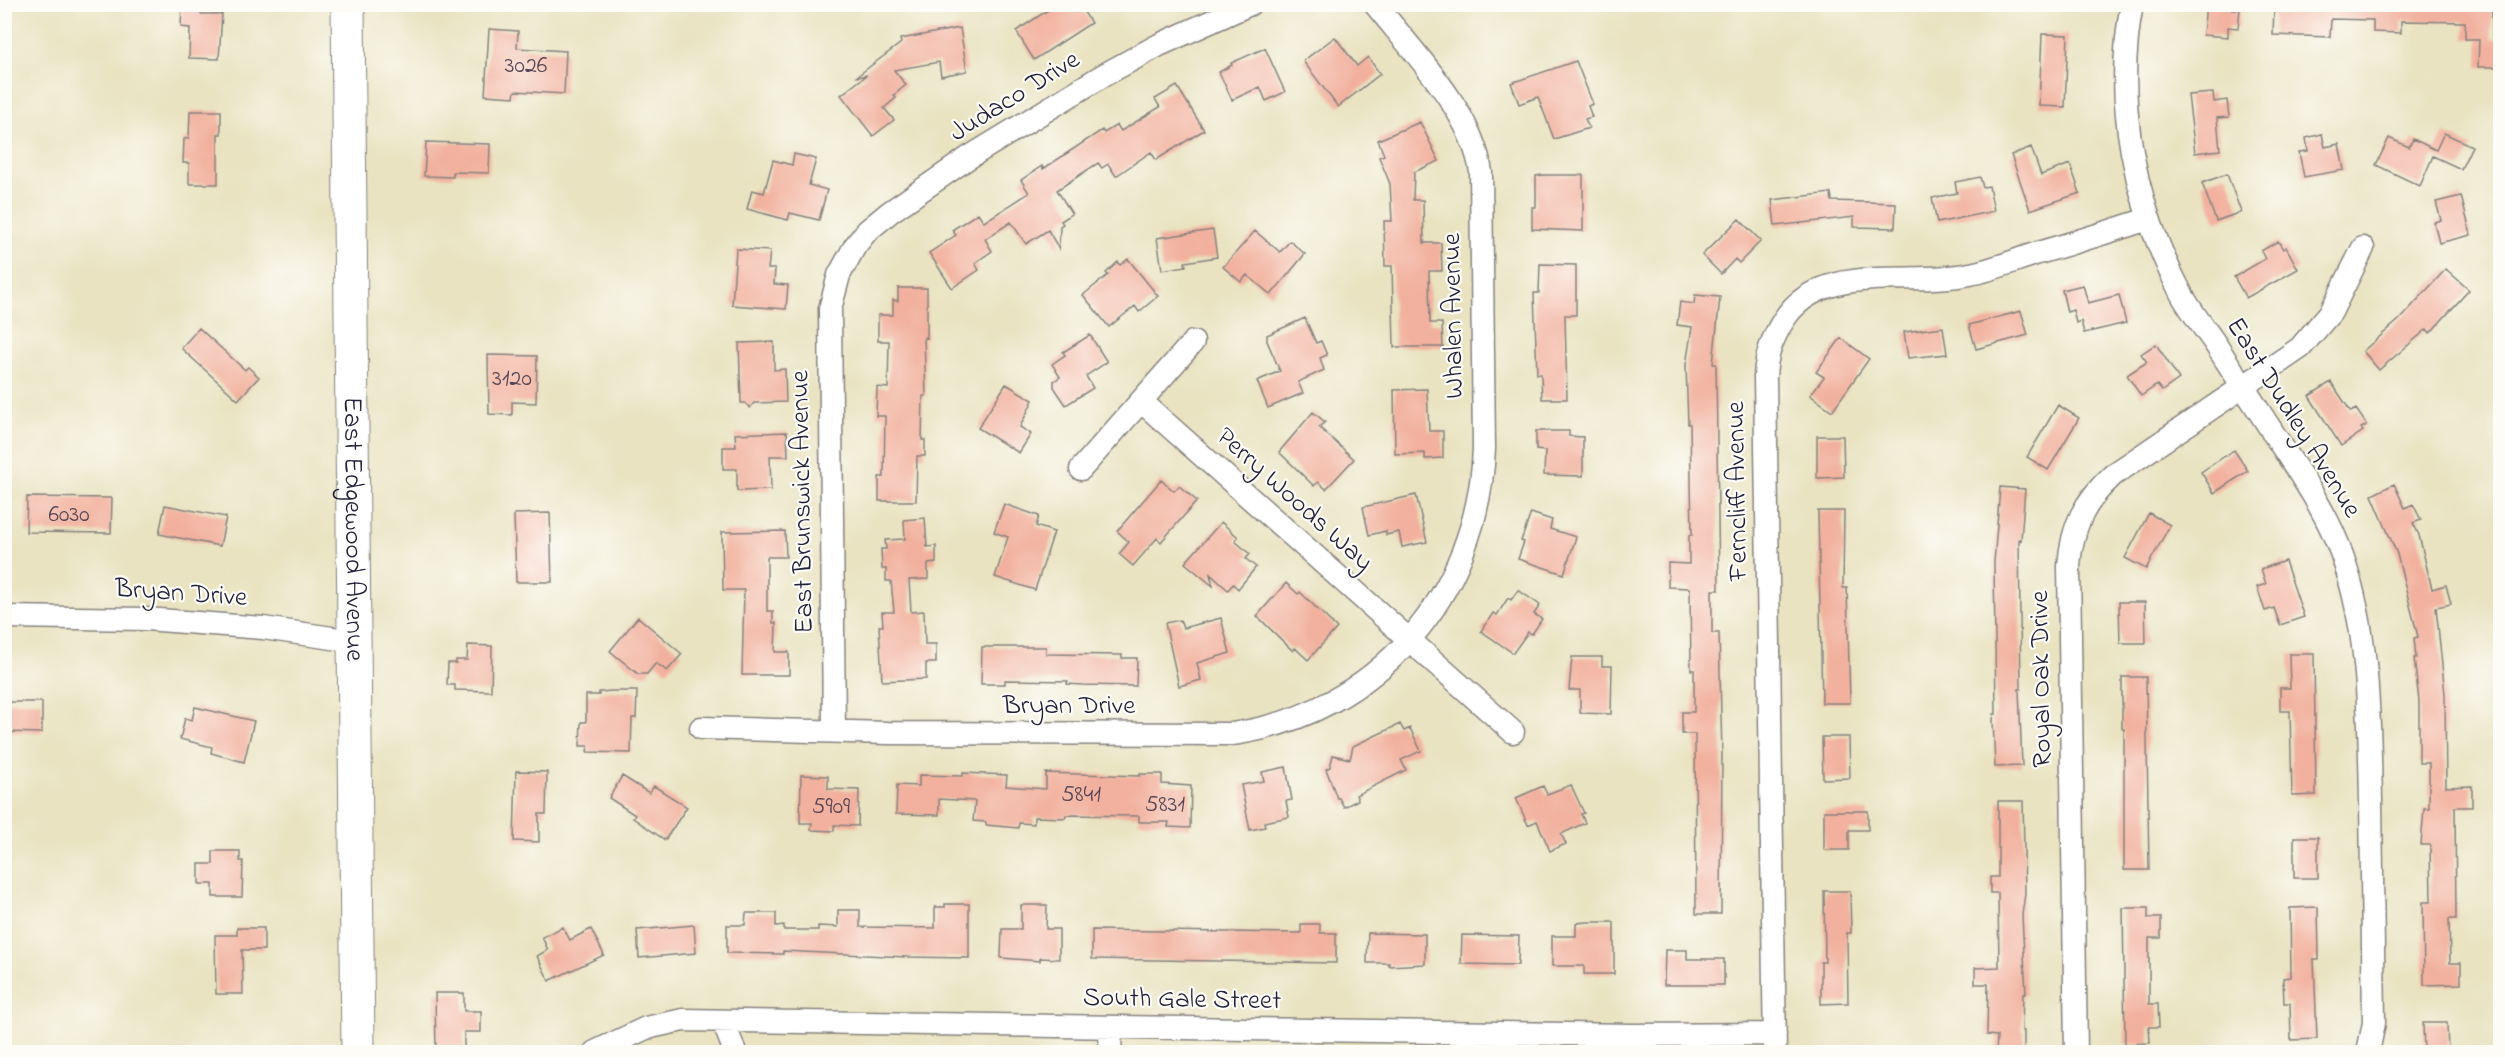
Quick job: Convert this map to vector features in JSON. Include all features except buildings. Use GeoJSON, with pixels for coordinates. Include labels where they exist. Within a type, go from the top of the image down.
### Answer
{"type":"FeatureCollection","features":[{"type":"Feature","properties":{"kind":"main road","name":"East Edgewood Avenue"},"geometry":{"type":"LineString","coordinates":[[348,4],[358,1053]]}},
{"type":"Feature","properties":{"kind":"street","name":"Judaco Drive"},"geometry":{"type":"LineString","coordinates":[[839,275],[855,246],[867,231],[968,158],[1102,76],[1159,45],[1250,4]]}},
{"type":"Feature","properties":{"kind":"street","name":"Whalen Avenue"},"geometry":{"type":"LineString","coordinates":[[1375,4],[1465,122],[1476,148],[1481,172],[1484,448],[1482,487],[1471,533],[1457,569],[1433,610],[1408,640]]}},
{"type":"Feature","properties":{"kind":"street","name":"East Dudley Avenue"},"geometry":{"type":"LineString","coordinates":[[2132,4],[2125,70],[2126,98],[2132,155],[2148,219],[2184,298],[2323,513],[2342,553],[2363,635],[2369,699],[2374,1023],[2368,1053]]}},
{"type":"Feature","properties":{"kind":"street","name":"Ferncliff Avenue"},"geometry":{"type":"LineString","coordinates":[[1775,1043],[1765,377],[1772,339],[1793,307],[1816,291],[1834,283],[1852,280],[1928,280],[1969,274],[2148,219]]}},
{"type":"Feature","properties":{"kind":"street","name":"Royal Oak Drive"},"geometry":{"type":"LineString","coordinates":[[2076,1053],[2069,566],[2072,538],[2078,520],[2092,495],[2113,475],[2300,348],[2335,306],[2363,249]]}},
{"type":"Feature","properties":{"kind":"street","name":"East Brunswick Avenue"},"geometry":{"type":"LineString","coordinates":[[834,730],[830,319],[834,290],[839,275]]}},
{"type":"Feature","properties":{"kind":"street"},"geometry":{"type":"LineString","coordinates":[[1081,469],[1193,342]]}},
{"type":"Feature","properties":{"kind":"street","name":"Perry Woods Way"},"geometry":{"type":"LineString","coordinates":[[1142,402],[1513,732]]}},
{"type":"Feature","properties":{"kind":"street","name":"Bryan Drive"},"geometry":{"type":"LineString","coordinates":[[4,617],[146,619],[263,628],[353,641]]}},
{"type":"Feature","properties":{"kind":"street","name":"Bryan Drive"},"geometry":{"type":"LineString","coordinates":[[701,728],[888,733],[1193,736],[1250,732],[1305,716],[1346,695],[1383,667],[1408,640]]}},
{"type":"Feature","properties":{"kind":"street","name":"South Gale Street"},"geometry":{"type":"LineString","coordinates":[[596,1053],[646,1028],[682,1020],[1111,1027],[1473,1042],[1633,1035],[1775,1043]]}},
{"type":"Feature","properties":{"kind":"street"},"geometry":{"type":"LineString","coordinates":[[723,1021],[735,1053]]}},
{"type":"Feature","properties":{"kind":"street"},"geometry":{"type":"LineString","coordinates":[[1110,1053],[1111,1027]]}}]}
